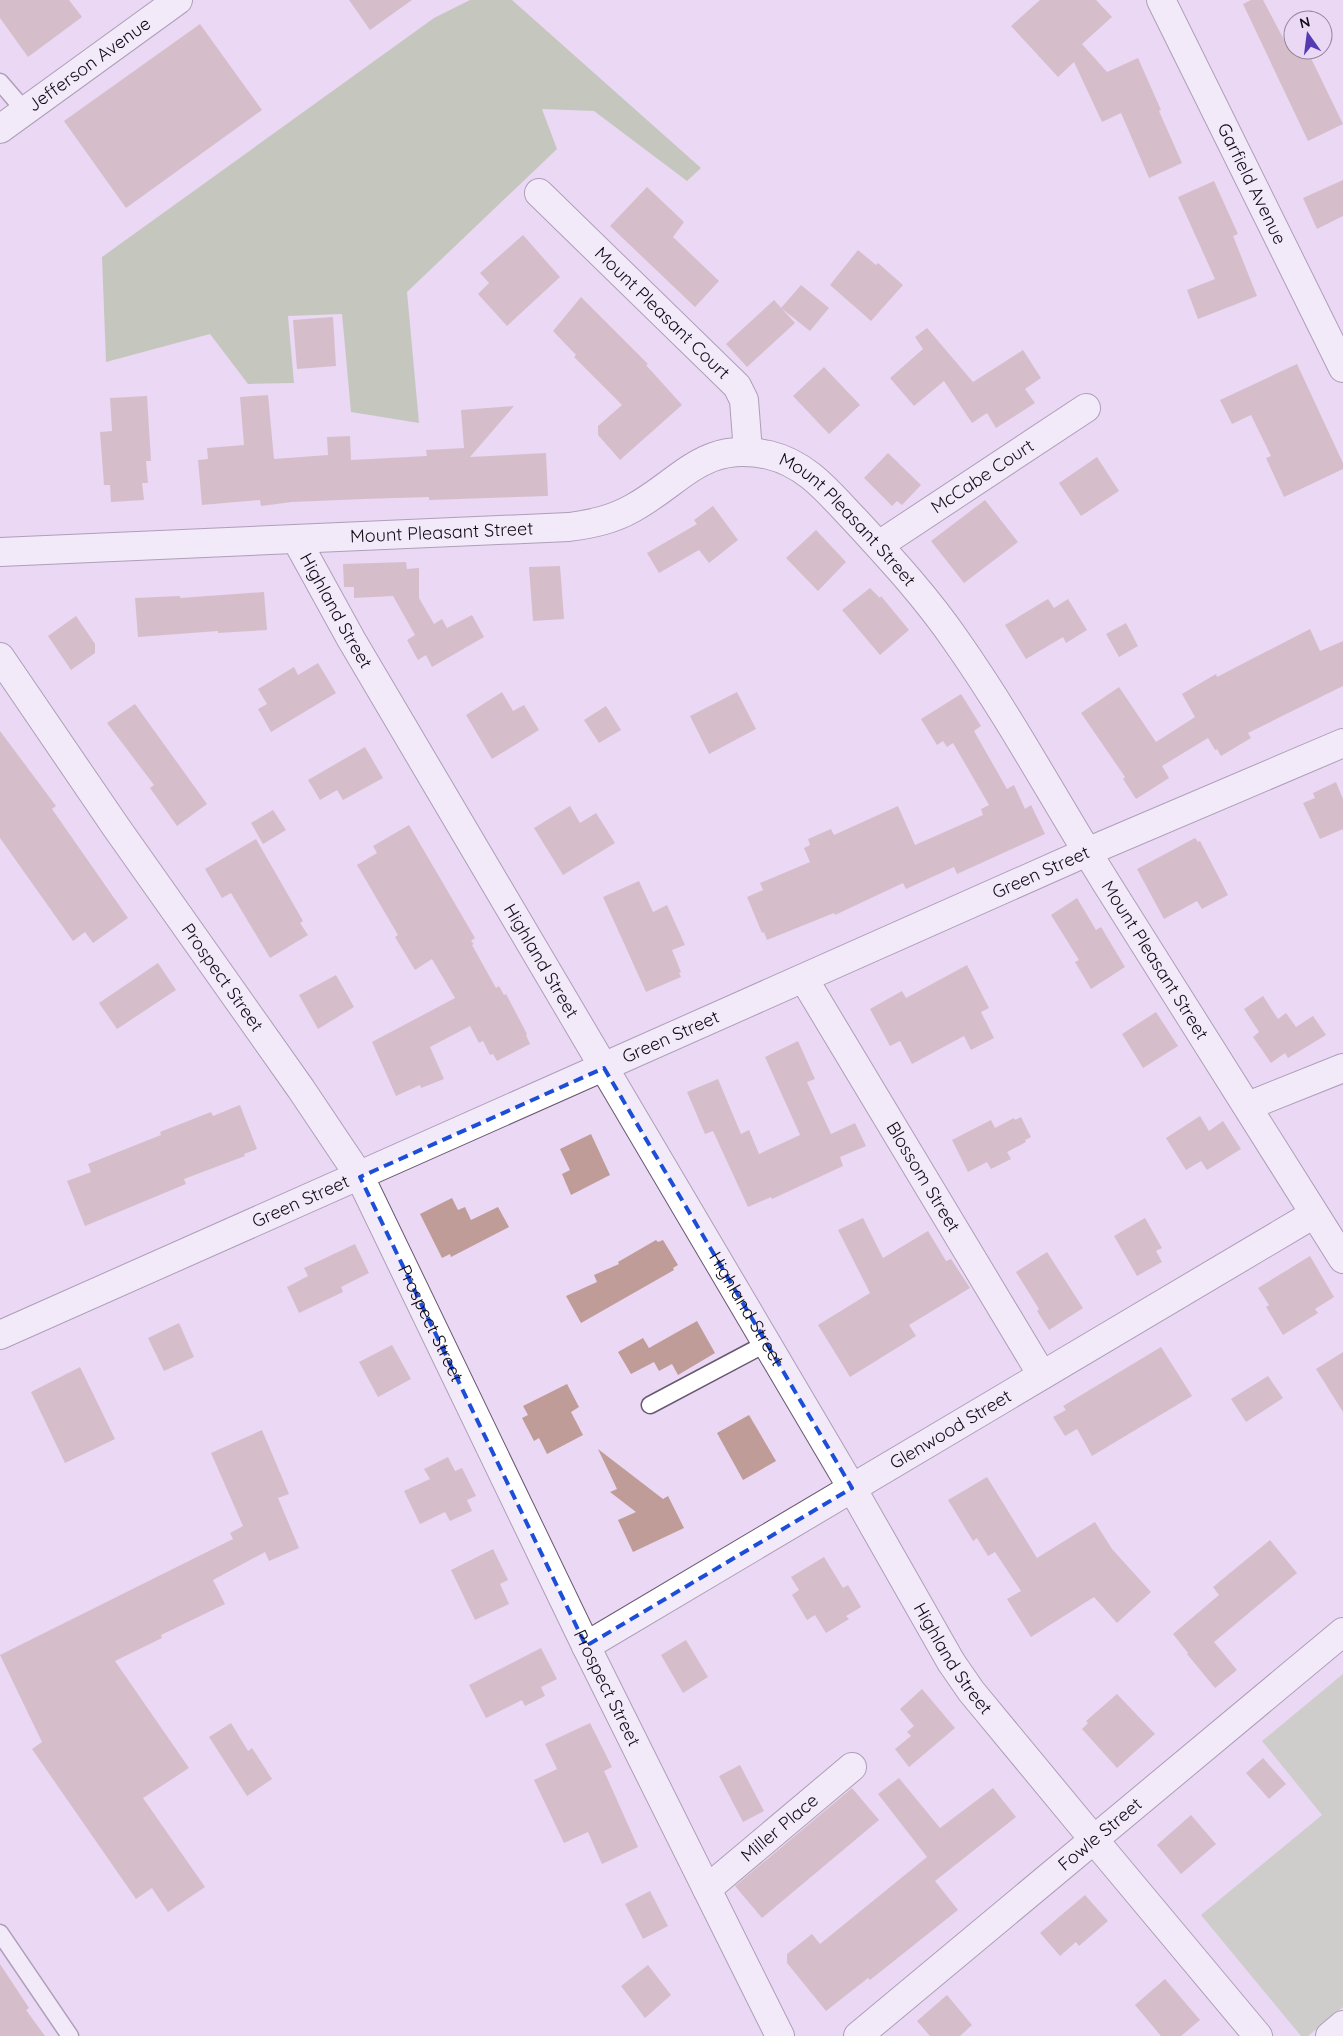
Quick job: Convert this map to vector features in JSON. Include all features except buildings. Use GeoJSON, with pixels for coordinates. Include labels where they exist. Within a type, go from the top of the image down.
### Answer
{"type":"FeatureCollection","features":[{"type":"Feature","properties":{"kind":"street","name":"Jefferson Avenue"},"geometry":{"type":"LineString","coordinates":[[0,130],[178,0]]}},
{"type":"Feature","properties":{"kind":"street","name":"Garfield Avenue"},"geometry":{"type":"LineString","coordinates":[[1161,0],[1343,368]]}},
{"type":"Feature","properties":{"kind":"street","name":"Mount Pleasant Court"},"geometry":{"type":"LineString","coordinates":[[539,193],[739,388],[744,400],[748,452]]}},
{"type":"Feature","properties":{"kind":"street","name":"McCabe Court"},"geometry":{"type":"LineString","coordinates":[[879,545],[1086,408]]}},
{"type":"Feature","properties":{"kind":"street","name":"Mount Pleasant Street"},"geometry":{"type":"LineString","coordinates":[[0,552],[568,527],[594,523],[619,516],[634,508],[697,463],[727,453],[748,452],[779,458],[807,472],[823,486],[879,545],[923,597],[956,641],[1023,743],[1088,852],[1343,1259]]}},
{"type":"Feature","properties":{"kind":"street","name":"Highland Street"},"geometry":{"type":"LineString","coordinates":[[296,539],[356,647],[852,1488],[961,1677],[1094,1841],[1258,2036]]}},
{"type":"Feature","properties":{"kind":"street","name":"Prospect Street"},"geometry":{"type":"LineString","coordinates":[[0,658],[360,1176],[586,1646],[780,2036]]}},
{"type":"Feature","properties":{"kind":"street","name":"Green Street"},"geometry":{"type":"LineString","coordinates":[[0,1335],[1088,852],[1343,743]]}},
{"type":"Feature","properties":{"kind":"street","name":"Blossom Street"},"geometry":{"type":"LineString","coordinates":[[804,979],[1042,1375]]}},
{"type":"Feature","properties":{"kind":"street"},"geometry":{"type":"LineString","coordinates":[[1248,1106],[1343,1068]]}},
{"type":"Feature","properties":{"kind":"street","name":"Glenwood Street"},"geometry":{"type":"LineString","coordinates":[[586,1646],[1314,1214]]}},
{"type":"Feature","properties":{"kind":"street","name":"Fowle Street"},"geometry":{"type":"LineString","coordinates":[[858,2036],[1343,1632]]}},
{"type":"Feature","properties":{"kind":"street","name":"Miller Place"},"geometry":{"type":"LineString","coordinates":[[707,1889],[852,1767]]}},
{"type":"Feature","properties":{"kind":"street"},"geometry":{"type":"LineString","coordinates":[[1330,2036],[1343,2025]]}},
{"type":"Feature","properties":{"kind":"lane"},"geometry":{"type":"LineString","coordinates":[[0,82],[25,111]]}},
{"type":"Feature","properties":{"kind":"lane"},"geometry":{"type":"LineString","coordinates":[[650,1404],[767,1344]]}},
{"type":"Feature","properties":{"kind":"lane"},"geometry":{"type":"LineString","coordinates":[[0,1933],[70,2036]]}},
{"type":"Feature","properties":{"kind":"highlighted area"},"geometry":{"type":"Polygon","coordinates":[[[604,1068],[852,1488],[586,1646],[360,1177],[604,1068]]]}},
{"type":"Feature","properties":{"kind":"green space"},"geometry":{"type":"Polygon","coordinates":[[[470,0],[512,0],[701,168],[687,181],[594,111],[542,109],[557,149],[407,292],[419,423],[351,412],[342,314],[288,316],[294,383],[248,384],[210,334],[106,362],[102,257],[434,18],[470,0]]]}},
{"type":"Feature","properties":{"kind":"green space"},"geometry":{"type":"Polygon","coordinates":[[[1343,1674],[1343,2007],[1308,2036],[1301,2036],[1201,1915],[1322,1815],[1262,1741],[1343,1674]]]}}]}
